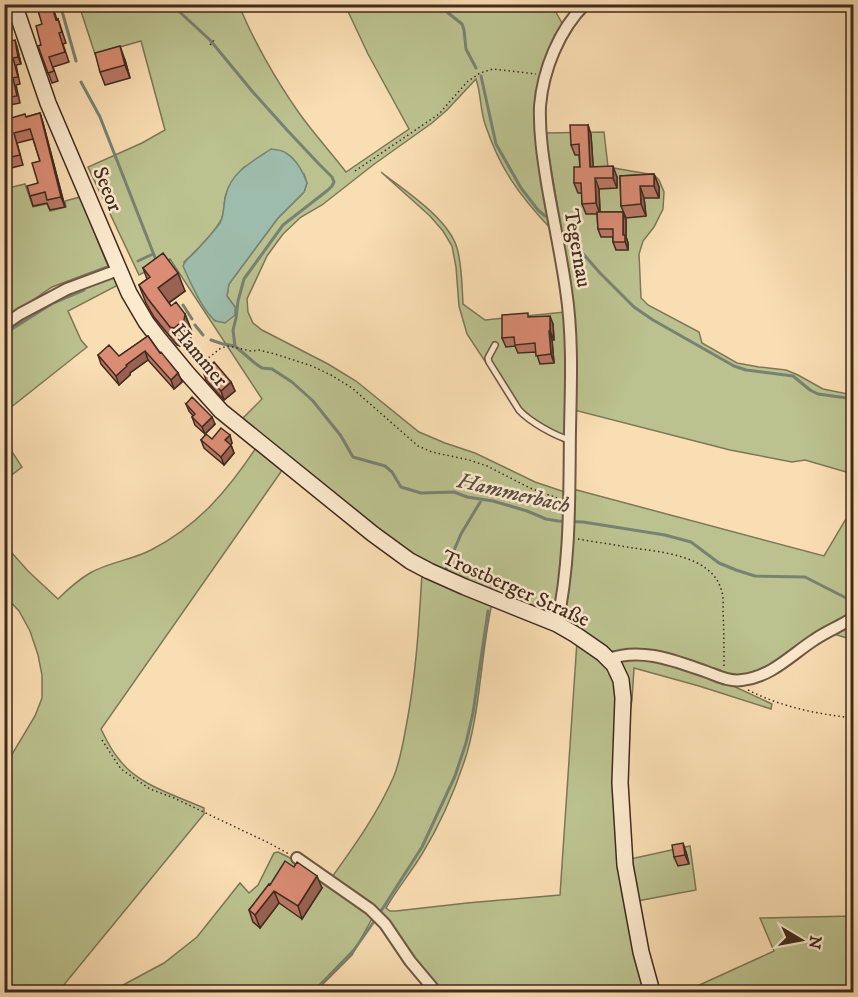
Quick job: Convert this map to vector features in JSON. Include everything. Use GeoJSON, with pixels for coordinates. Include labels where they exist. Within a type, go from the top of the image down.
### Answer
{"type":"FeatureCollection","features":[{"type":"Feature","properties":{"kind":"main road","name":"Seeor"},"geometry":{"type":"LineString","coordinates":[[14,4],[48,114],[129,293]]}},
{"type":"Feature","properties":{"kind":"main road","name":"Hammer"},"geometry":{"type":"LineString","coordinates":[[129,293],[146,322],[187,373],[221,411],[250,436]]}},
{"type":"Feature","properties":{"kind":"main road","name":"Trostberger Straße"},"geometry":{"type":"LineString","coordinates":[[250,436],[410,561],[445,579],[557,624],[609,659],[621,680],[623,698],[620,783],[625,865],[641,952],[652,993]]}},
{"type":"Feature","properties":{"kind":"street","name":"Tegernau"},"geometry":{"type":"LineString","coordinates":[[557,624],[566,573],[568,533],[570,360],[568,306],[540,136],[540,104],[546,75],[562,34],[585,4]]}},
{"type":"Feature","properties":{"kind":"street"},"geometry":{"type":"LineString","coordinates":[[4,325],[67,289],[118,270]]}},
{"type":"Feature","properties":{"kind":"street"},"geometry":{"type":"LineString","coordinates":[[609,659],[621,655],[640,654],[672,659],[726,679],[742,680],[770,671],[811,642],[854,617]]}},
{"type":"Feature","properties":{"kind":"street"},"geometry":{"type":"LineString","coordinates":[[297,858],[370,909],[385,924],[410,961],[436,993]]}},
{"type":"Feature","properties":{"kind":"lane"},"geometry":{"type":"LineString","coordinates":[[495,345],[488,358],[489,362],[519,410],[523,415],[561,438],[570,440]]}},
{"type":"Feature","properties":{"kind":"path"},"geometry":{"type":"LineString","coordinates":[[210,45],[215,39]]}},
{"type":"Feature","properties":{"kind":"path"},"geometry":{"type":"LineString","coordinates":[[355,171],[439,114],[467,82],[480,73],[493,69],[546,75]]}},
{"type":"Feature","properties":{"kind":"path"},"geometry":{"type":"LineString","coordinates":[[187,373],[220,348],[228,346],[251,351],[259,350],[312,366],[352,388],[418,446],[432,452],[487,466],[569,506]]}},
{"type":"Feature","properties":{"kind":"path"},"geometry":{"type":"LineString","coordinates":[[568,533],[668,553],[694,561],[706,568],[715,576],[723,596],[726,679],[797,709],[854,718]]}},
{"type":"Feature","properties":{"kind":"path"},"geometry":{"type":"LineString","coordinates":[[102,740],[121,769],[150,789],[249,833],[297,858]]}},
{"type":"Feature","properties":{"kind":"green space"},"geometry":{"type":"Polygon","coordinates":[[[79,5],[239,5],[281,86],[346,172],[409,129],[368,54],[345,5],[552,5],[563,25],[535,111],[539,169],[551,229],[520,193],[497,155],[483,118],[476,79],[432,123],[322,205],[301,217],[283,234],[267,256],[247,299],[248,312],[253,323],[262,330],[356,381],[419,432],[475,453],[535,482],[565,492],[564,547],[557,600],[553,606],[539,610],[530,608],[416,558],[239,422],[262,399],[170,259],[139,275],[88,167],[165,130],[141,41],[95,54],[79,5]],[[244,167],[231,183],[226,194],[220,222],[184,262],[196,293],[215,321],[235,307],[227,296],[229,284],[278,218],[304,192],[307,183],[304,174],[244,167]]]}},
{"type":"Feature","properties":{"kind":"green space"},"geometry":{"type":"Polygon","coordinates":[[[604,132],[608,167],[654,175],[664,192],[663,209],[654,227],[643,241],[639,254],[641,298],[648,305],[699,332],[702,343],[737,363],[786,370],[823,389],[853,395],[853,474],[805,460],[792,462],[730,450],[574,410],[561,227],[545,133],[604,132]]]}},
{"type":"Feature","properties":{"kind":"green space"},"geometry":{"type":"Polygon","coordinates":[[[381,172],[425,206],[445,226],[452,237],[460,261],[463,304],[485,320],[565,312],[567,346],[565,443],[524,417],[515,407],[467,334],[459,306],[452,246],[430,216],[381,172]]]}},
{"type":"Feature","properties":{"kind":"green space"},"geometry":{"type":"Polygon","coordinates":[[[25,184],[33,207],[47,204],[50,211],[66,207],[65,201],[80,197],[108,266],[52,287],[5,319],[4,189],[25,184]]]}},
{"type":"Feature","properties":{"kind":"green space"},"geometry":{"type":"Polygon","coordinates":[[[115,275],[120,284],[68,311],[81,340],[87,347],[5,412],[5,328],[60,296],[115,275]]]}},
{"type":"Feature","properties":{"kind":"green space"},"geometry":{"type":"Polygon","coordinates":[[[5,441],[22,467],[4,480],[5,441]]]}},
{"type":"Feature","properties":{"kind":"green space"},"geometry":{"type":"Polygon","coordinates":[[[256,448],[283,469],[101,729],[115,755],[135,775],[157,788],[204,808],[204,814],[58,992],[5,992],[5,766],[35,716],[42,698],[42,675],[30,631],[19,611],[5,596],[4,544],[58,599],[90,573],[144,553],[183,530],[211,506],[256,448]]]}},
{"type":"Feature","properties":{"kind":"green space"},"geometry":{"type":"Polygon","coordinates":[[[573,489],[824,556],[853,507],[853,617],[763,672],[718,679],[772,704],[771,709],[634,668],[629,718],[620,665],[622,660],[614,652],[605,650],[577,630],[568,616],[566,604],[574,528],[573,489]]]}},
{"type":"Feature","properties":{"kind":"green space"},"geometry":{"type":"Polygon","coordinates":[[[422,573],[492,603],[472,734],[463,766],[436,830],[386,908],[396,911],[560,895],[577,641],[607,665],[619,689],[617,757],[647,992],[439,992],[408,954],[332,877],[373,816],[388,790],[398,764],[412,689],[422,573]]]}},
{"type":"Feature","properties":{"kind":"green space"},"geometry":{"type":"Polygon","coordinates":[[[853,622],[853,640],[831,633],[853,622]]]}},
{"type":"Feature","properties":{"kind":"green space"},"geometry":{"type":"Polygon","coordinates":[[[690,846],[696,890],[637,901],[630,859],[690,846]]]}},
{"type":"Feature","properties":{"kind":"green space"},"geometry":{"type":"Polygon","coordinates":[[[278,852],[294,860],[374,915],[352,955],[315,992],[110,992],[164,963],[197,937],[240,883],[249,893],[258,885],[274,853],[278,852]]]}},
{"type":"Feature","properties":{"kind":"green space"},"geometry":{"type":"Polygon","coordinates":[[[853,916],[853,992],[684,992],[774,951],[760,918],[853,916]]]}},
{"type":"Feature","properties":{"kind":"shaded area"},"geometry":{"type":"Polygon","coordinates":[[[271,149],[283,151],[290,156],[302,171],[307,183],[304,192],[278,218],[229,284],[227,296],[235,307],[235,315],[225,323],[217,321],[202,304],[183,266],[220,223],[226,195],[233,180],[250,163],[271,149]]]}},
{"type":"Feature","properties":{"kind":"building"},"geometry":{"type":"Polygon","coordinates":[[[36,4],[51,4],[62,32],[59,33],[65,52],[49,57],[54,71],[48,73],[38,46],[41,45],[36,26],[42,24],[36,4]]]}},
{"type":"Feature","properties":{"kind":"building"},"geometry":{"type":"Polygon","coordinates":[[[15,40],[18,57],[13,58],[18,77],[6,79],[4,42],[15,40]]]}},
{"type":"Feature","properties":{"kind":"building"},"geometry":{"type":"Polygon","coordinates":[[[120,46],[125,65],[100,72],[95,53],[120,46]]]}},
{"type":"Feature","properties":{"kind":"building"},"geometry":{"type":"Polygon","coordinates":[[[13,78],[17,96],[4,98],[4,80],[13,78]]]}},
{"type":"Feature","properties":{"kind":"building"},"geometry":{"type":"Polygon","coordinates":[[[40,113],[61,197],[47,200],[45,192],[30,196],[27,186],[38,183],[32,163],[40,161],[30,129],[14,133],[20,155],[7,158],[4,149],[4,120],[25,114],[26,117],[40,113]]]}},
{"type":"Feature","properties":{"kind":"building"},"geometry":{"type":"Polygon","coordinates":[[[570,125],[588,125],[590,167],[613,166],[613,178],[595,178],[596,203],[582,204],[581,183],[574,183],[574,167],[580,167],[579,144],[571,145],[570,125]]]}},
{"type":"Feature","properties":{"kind":"building"},"geometry":{"type":"Polygon","coordinates":[[[654,174],[654,186],[640,186],[641,204],[621,206],[620,176],[654,174]]]}},
{"type":"Feature","properties":{"kind":"building"},"geometry":{"type":"Polygon","coordinates":[[[597,212],[623,212],[625,242],[613,242],[613,229],[598,229],[597,212]]]}},
{"type":"Feature","properties":{"kind":"building"},"geometry":{"type":"Polygon","coordinates":[[[163,253],[178,273],[158,288],[171,306],[176,302],[185,314],[184,320],[174,328],[170,327],[139,285],[150,277],[143,268],[163,253]]]}},
{"type":"Feature","properties":{"kind":"building"},"geometry":{"type":"Polygon","coordinates":[[[528,313],[528,317],[550,316],[551,354],[536,356],[535,343],[515,345],[514,337],[502,338],[502,315],[528,313]]]}},
{"type":"Feature","properties":{"kind":"building"},"geometry":{"type":"Polygon","coordinates":[[[148,336],[178,373],[171,380],[145,351],[126,365],[116,376],[98,355],[109,345],[119,356],[148,336]]]}},
{"type":"Feature","properties":{"kind":"building"},"geometry":{"type":"Polygon","coordinates":[[[214,362],[231,382],[221,391],[203,371],[214,362]]]}},
{"type":"Feature","properties":{"kind":"building"},"geometry":{"type":"Polygon","coordinates":[[[192,397],[212,417],[202,427],[192,417],[195,414],[186,404],[192,397]]]}},
{"type":"Feature","properties":{"kind":"building"},"geometry":{"type":"Polygon","coordinates":[[[221,428],[230,435],[225,440],[231,445],[221,457],[201,440],[206,434],[212,439],[221,428]]]}},
{"type":"Feature","properties":{"kind":"building"},"geometry":{"type":"Polygon","coordinates":[[[683,843],[685,855],[674,857],[672,845],[683,843]]]}},
{"type":"Feature","properties":{"kind":"building"},"geometry":{"type":"Polygon","coordinates":[[[285,861],[294,867],[297,862],[317,876],[298,906],[274,891],[255,915],[249,910],[270,885],[285,861]]]}},
{"type":"Feature","properties":{"kind":"waterway"},"geometry":{"type":"LineString","coordinates":[[60,4],[76,61]]}},
{"type":"Feature","properties":{"kind":"waterway"},"geometry":{"type":"LineString","coordinates":[[171,4],[210,40],[252,91],[332,177],[334,182],[328,190],[283,225],[244,279],[233,330],[235,346]]}},
{"type":"Feature","properties":{"kind":"waterway"},"geometry":{"type":"LineString","coordinates":[[437,4],[462,24],[466,49],[476,68]]}},
{"type":"Feature","properties":{"kind":"waterway"},"geometry":{"type":"LineString","coordinates":[[481,76],[496,144],[521,188],[545,216]]}},
{"type":"Feature","properties":{"kind":"waterway"},"geometry":{"type":"LineString","coordinates":[[81,82],[100,117],[156,260]]}},
{"type":"Feature","properties":{"kind":"waterway"},"geometry":{"type":"LineString","coordinates":[[571,240],[634,307],[734,366],[746,370],[793,376],[818,394],[854,399]]}},
{"type":"Feature","properties":{"kind":"waterway"},"geometry":{"type":"LineString","coordinates":[[138,261],[153,254]]}},
{"type":"Feature","properties":{"kind":"waterway"},"geometry":{"type":"LineString","coordinates":[[4,334],[53,303],[84,290]]}},
{"type":"Feature","properties":{"kind":"waterway","name":"Hammerbach"},"geometry":{"type":"LineString","coordinates":[[183,305],[192,319]]}},
{"type":"Feature","properties":{"kind":"waterway","name":"Hammerbach"},"geometry":{"type":"LineString","coordinates":[[195,325],[203,335]]}},
{"type":"Feature","properties":{"kind":"waterway","name":"Hammerbach"},"geometry":{"type":"LineString","coordinates":[[211,340],[235,346],[262,368],[272,369],[292,382],[313,401],[341,436],[353,457],[385,466],[392,472],[401,487],[421,493],[454,492],[467,497],[493,501],[546,519],[583,522],[665,535],[691,542],[719,563],[736,570],[755,576],[805,577],[854,602]]}},
{"type":"Feature","properties":{"kind":"waterway"},"geometry":{"type":"LineString","coordinates":[[446,569],[461,534],[482,499]]}},
{"type":"Feature","properties":{"kind":"waterway"},"geometry":{"type":"LineString","coordinates":[[381,911],[422,847],[455,776],[473,713],[488,611]]}},
{"type":"Feature","properties":{"kind":"waterway"},"geometry":{"type":"LineString","coordinates":[[313,992],[354,950],[375,920]]}}]}
